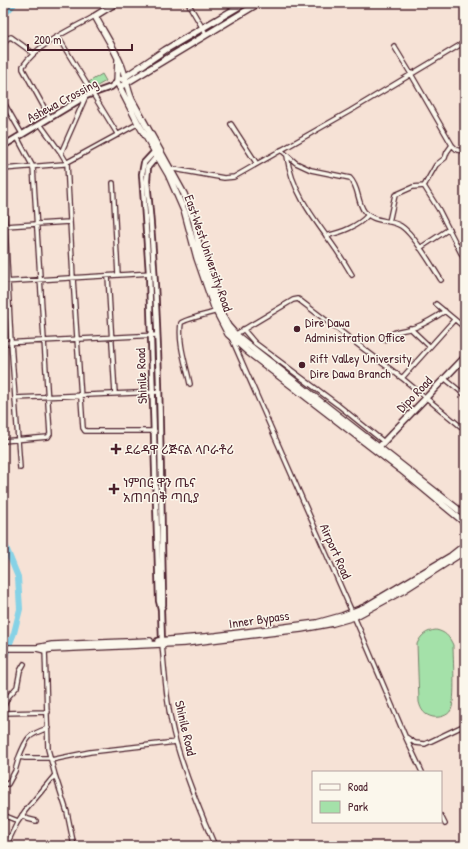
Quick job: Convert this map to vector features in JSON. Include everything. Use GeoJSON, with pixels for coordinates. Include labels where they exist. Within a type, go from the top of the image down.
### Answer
{"type":"FeatureCollection","features":[{"type":"Feature","properties":{"kind":"main road"},"geometry":{"type":"LineString","coordinates":[[95,16],[116,3]]}},
{"type":"Feature","properties":{"kind":"main road"},"geometry":{"type":"LineString","coordinates":[[118,59],[118,85],[259,3]]}},
{"type":"Feature","properties":{"kind":"main road"},"geometry":{"type":"LineString","coordinates":[[125,81],[165,50],[203,29],[242,4]]}},
{"type":"Feature","properties":{"kind":"main road","name":"East West University Road"},"geometry":{"type":"LineString","coordinates":[[95,16],[118,59],[140,122]]}},
{"type":"Feature","properties":{"kind":"main road","name":"East West University Road"},"geometry":{"type":"LineString","coordinates":[[118,85],[167,168],[185,205],[185,212],[196,258],[218,311],[233,336],[377,449],[465,515]]}},
{"type":"Feature","properties":{"kind":"main road","name":"Dipo Road"},"geometry":{"type":"LineString","coordinates":[[377,449],[465,357]]}},
{"type":"Feature","properties":{"kind":"main road","name":"East West University Road"},"geometry":{"type":"LineString","coordinates":[[377,449],[465,523]]}},
{"type":"Feature","properties":{"kind":"main road","name":"Inner Bypass"},"geometry":{"type":"LineString","coordinates":[[353,615],[465,546]]}},
{"type":"Feature","properties":{"kind":"main road","name":"Inner Bypass"},"geometry":{"type":"LineString","coordinates":[[3,648],[45,648],[216,638],[317,623],[353,615],[404,590],[465,552]]}},
{"type":"Feature","properties":{"kind":"street"},"geometry":{"type":"LineString","coordinates":[[188,3],[206,34]]}},
{"type":"Feature","properties":{"kind":"street"},"geometry":{"type":"LineString","coordinates":[[50,118],[23,69],[23,66],[34,53],[58,37],[95,16]]}},
{"type":"Feature","properties":{"kind":"street"},"geometry":{"type":"LineString","coordinates":[[3,45],[8,38],[11,37],[34,53]]}},
{"type":"Feature","properties":{"kind":"street"},"geometry":{"type":"LineString","coordinates":[[58,37],[118,135]]}},
{"type":"Feature","properties":{"kind":"street"},"geometry":{"type":"LineString","coordinates":[[167,168],[224,178],[234,176],[465,42]]}},
{"type":"Feature","properties":{"kind":"street"},"geometry":{"type":"LineString","coordinates":[[394,46],[412,74],[452,145],[457,150],[465,151]]}},
{"type":"Feature","properties":{"kind":"street","name":"Ashewa Crossing"},"geometry":{"type":"LineString","coordinates":[[3,146],[86,96],[118,85]]}},
{"type":"Feature","properties":{"kind":"street"},"geometry":{"type":"LineString","coordinates":[[61,153],[86,96]]}},
{"type":"Feature","properties":{"kind":"street"},"geometry":{"type":"LineString","coordinates":[[3,101],[22,134]]}},
{"type":"Feature","properties":{"kind":"street"},"geometry":{"type":"LineString","coordinates":[[3,169],[57,166],[67,163],[140,122]]}},
{"type":"Feature","properties":{"kind":"street"},"geometry":{"type":"LineString","coordinates":[[40,124],[67,163],[72,278],[82,395],[83,428],[85,431],[160,431]]}},
{"type":"Feature","properties":{"kind":"street"},"geometry":{"type":"LineString","coordinates":[[231,124],[257,164]]}},
{"type":"Feature","properties":{"kind":"street"},"geometry":{"type":"LineString","coordinates":[[3,441],[49,436],[48,397],[33,168],[17,137]]}},
{"type":"Feature","properties":{"kind":"street"},"geometry":{"type":"LineString","coordinates":[[424,186],[436,165],[445,158],[452,145]]}},
{"type":"Feature","properties":{"kind":"street"},"geometry":{"type":"LineString","coordinates":[[281,150],[296,163],[314,171],[350,178],[357,189],[362,208],[368,215],[373,218],[400,225],[420,248],[441,280]]}},
{"type":"Feature","properties":{"kind":"street","name":"Shinile Road"},"geometry":{"type":"LineString","coordinates":[[158,152],[148,168],[147,181],[155,272],[159,392],[163,596],[163,605],[161,610]]}},
{"type":"Feature","properties":{"kind":"street","name":"Shinile Road"},"geometry":{"type":"LineString","coordinates":[[158,152],[146,160],[142,168],[142,183],[149,273],[159,601],[161,610],[162,642],[171,720],[176,742],[199,809],[215,846]]}},
{"type":"Feature","properties":{"kind":"street"},"geometry":{"type":"LineString","coordinates":[[287,156],[291,177],[299,193],[318,225],[352,275]]}},
{"type":"Feature","properties":{"kind":"street"},"geometry":{"type":"LineString","coordinates":[[3,182],[4,226],[20,468]]}},
{"type":"Feature","properties":{"kind":"street"},"geometry":{"type":"LineString","coordinates":[[113,183],[118,275]]}},
{"type":"Feature","properties":{"kind":"street"},"geometry":{"type":"LineString","coordinates":[[389,222],[394,195],[413,187],[424,186]]}},
{"type":"Feature","properties":{"kind":"street"},"geometry":{"type":"LineString","coordinates":[[424,186],[449,229],[465,261]]}},
{"type":"Feature","properties":{"kind":"street"},"geometry":{"type":"LineString","coordinates":[[326,236],[340,233],[356,225],[368,215]]}},
{"type":"Feature","properties":{"kind":"street"},"geometry":{"type":"LineString","coordinates":[[4,226],[70,222]]}},
{"type":"Feature","properties":{"kind":"street"},"geometry":{"type":"LineString","coordinates":[[420,248],[449,229]]}},
{"type":"Feature","properties":{"kind":"street"},"geometry":{"type":"LineString","coordinates":[[3,282],[155,272]]}},
{"type":"Feature","properties":{"kind":"street"},"geometry":{"type":"LineString","coordinates":[[108,276],[115,394]]}},
{"type":"Feature","properties":{"kind":"street"},"geometry":{"type":"LineString","coordinates":[[233,336],[293,300],[298,299],[402,378],[465,430]]}},
{"type":"Feature","properties":{"kind":"street"},"geometry":{"type":"LineString","coordinates":[[436,304],[465,328]]}},
{"type":"Feature","properties":{"kind":"street"},"geometry":{"type":"LineString","coordinates":[[190,384],[181,347],[180,336],[182,323],[187,319],[197,318],[218,311]]}},
{"type":"Feature","properties":{"kind":"street"},"geometry":{"type":"LineString","coordinates":[[384,340],[395,332],[428,322],[445,312]]}},
{"type":"Feature","properties":{"kind":"street"},"geometry":{"type":"LineString","coordinates":[[402,378],[454,320]]}},
{"type":"Feature","properties":{"kind":"street"},"geometry":{"type":"LineString","coordinates":[[410,328],[430,347]]}},
{"type":"Feature","properties":{"kind":"street"},"geometry":{"type":"LineString","coordinates":[[243,330],[255,342],[384,442]]}},
{"type":"Feature","properties":{"kind":"street"},"geometry":{"type":"LineString","coordinates":[[3,343],[157,335]]}},
{"type":"Feature","properties":{"kind":"street","name":"Airport Road"},"geometry":{"type":"LineString","coordinates":[[233,336],[405,736],[422,771]]}},
{"type":"Feature","properties":{"kind":"street"},"geometry":{"type":"LineString","coordinates":[[444,378],[465,395]]}},
{"type":"Feature","properties":{"kind":"street"},"geometry":{"type":"LineString","coordinates":[[461,392],[465,387]]}},
{"type":"Feature","properties":{"kind":"street"},"geometry":{"type":"LineString","coordinates":[[15,398],[159,392]]}},
{"type":"Feature","properties":{"kind":"street"},"geometry":{"type":"LineString","coordinates":[[45,648],[48,749],[67,812],[74,846]]}},
{"type":"Feature","properties":{"kind":"street"},"geometry":{"type":"LineString","coordinates":[[24,664],[20,671],[17,688],[8,697],[3,708],[5,713],[48,712]]}},
{"type":"Feature","properties":{"kind":"street"},"geometry":{"type":"LineString","coordinates":[[405,736],[415,743],[425,744],[465,725]]}},
{"type":"Feature","properties":{"kind":"street"},"geometry":{"type":"LineString","coordinates":[[3,784],[8,784],[15,771],[24,744],[29,736],[35,732],[48,728]]}},
{"type":"Feature","properties":{"kind":"street"},"geometry":{"type":"LineString","coordinates":[[19,757],[50,759],[97,751],[176,742]]}},
{"type":"Feature","properties":{"kind":"street"},"geometry":{"type":"LineString","coordinates":[[6,846],[22,815],[41,790],[55,775]]}},
{"type":"Feature","properties":{"kind":"street"},"geometry":{"type":"LineString","coordinates":[[3,815],[18,821]]}},
{"type":"Feature","properties":{"kind":"street"},"geometry":{"type":"LineString","coordinates":[[22,815],[28,819],[36,821]]}},
{"type":"Feature","properties":{"kind":"street"},"geometry":{"type":"LineString","coordinates":[[442,818],[445,824]]}},
{"type":"Feature","properties":{"kind":"green space"},"geometry":{"type":"Polygon","coordinates":[[[102,74],[106,81],[92,89],[89,82],[102,74]]]}},
{"type":"Feature","properties":{"kind":"green space"},"geometry":{"type":"Polygon","coordinates":[[[436,630],[446,635],[453,645],[453,705],[450,712],[441,717],[430,716],[425,713],[419,702],[417,644],[424,634],[429,631],[436,630]]]}},
{"type":"Feature","properties":{"kind":"waterway"},"geometry":{"type":"LineString","coordinates":[[3,16],[15,3]]}},
{"type":"Feature","properties":{"kind":"waterway"},"geometry":{"type":"LineString","coordinates":[[3,540],[18,577],[20,609],[14,633],[3,661]]}},
{"type":"Feature","properties":{"kind":"place","name":"Dire Dawa Administration Office"},"geometry":{"type":"Point","coordinates":[297,329]}},
{"type":"Feature","properties":{"kind":"place","name":"Rift Valley University Dire Dawa Branch"},"geometry":{"type":"Point","coordinates":[302,365]}},
{"type":"Feature","properties":{"kind":"place","name":"ደሬዳዋ ሪጅናል ላቦራቶሪ"},"geometry":{"type":"Point","coordinates":[116,449]}},
{"type":"Feature","properties":{"kind":"place","name":"ነምበር ዋን ጤና አጠባበቅ ጣቢያ"},"geometry":{"type":"Point","coordinates":[114,489]}}]}
